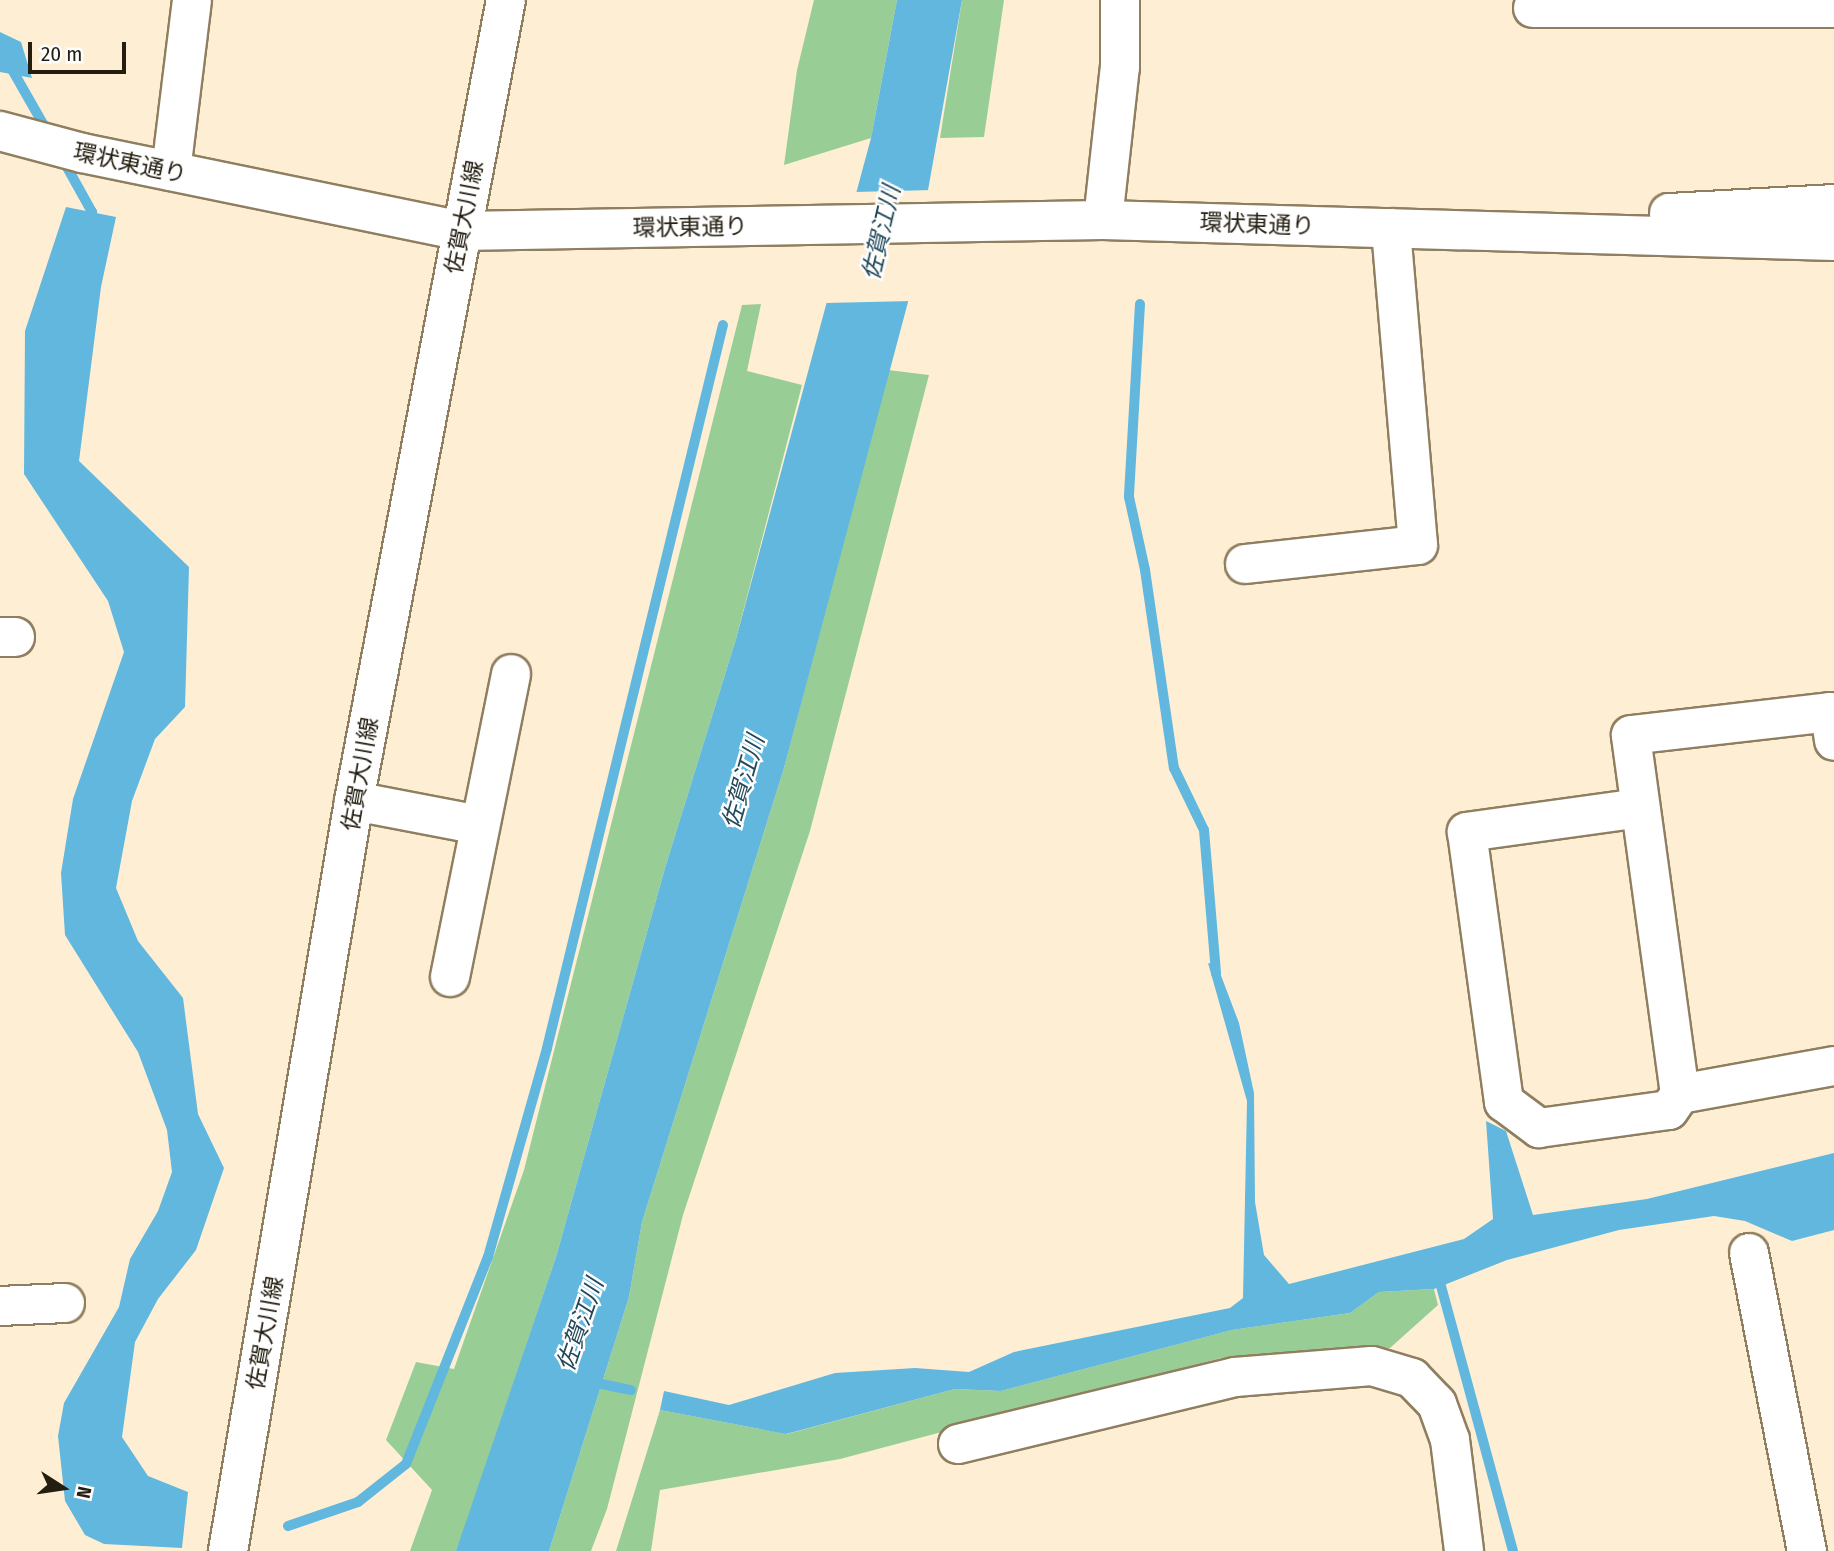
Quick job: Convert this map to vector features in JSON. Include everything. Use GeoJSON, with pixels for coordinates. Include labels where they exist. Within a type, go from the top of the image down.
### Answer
{"type":"FeatureCollection","features":[{"type":"Feature","properties":{"kind":"street"},"geometry":{"type":"LineString","coordinates":[[171,171],[192,0]]}},
{"type":"Feature","properties":{"kind":"street","name":"佐賀大川線"},"geometry":{"type":"LineString","coordinates":[[228,1551],[354,801],[506,0]]}},
{"type":"Feature","properties":{"kind":"street"},"geometry":{"type":"LineString","coordinates":[[1102,220],[1120,67],[1120,0]]}},
{"type":"Feature","properties":{"kind":"street"},"geometry":{"type":"LineString","coordinates":[[1533,8],[1611,4],[1834,8]]}},
{"type":"Feature","properties":{"kind":"street","name":"環状東通り"},"geometry":{"type":"LineString","coordinates":[[10,134],[82,153],[461,231],[1102,220],[1834,241]]}},
{"type":"Feature","properties":{"kind":"street","name":"環状東通り"},"geometry":{"type":"LineString","coordinates":[[1391,228],[1834,204]]}},
{"type":"Feature","properties":{"kind":"street"},"geometry":{"type":"LineString","coordinates":[[1245,564],[1418,545],[1391,228]]}},
{"type":"Feature","properties":{"kind":"street"},"geometry":{"type":"LineString","coordinates":[[450,977],[511,674]]}},
{"type":"Feature","properties":{"kind":"street"},"geometry":{"type":"LineString","coordinates":[[1640,808],[1467,832],[1504,1102],[1538,1128],[1669,1110],[1680,1094],[1631,736],[1830,712],[1834,741]]}},
{"type":"Feature","properties":{"kind":"street"},"geometry":{"type":"LineString","coordinates":[[354,801],[481,825]]}},
{"type":"Feature","properties":{"kind":"street"},"geometry":{"type":"LineString","coordinates":[[1680,1094],[1834,1066]]}},
{"type":"Feature","properties":{"kind":"street"},"geometry":{"type":"LineString","coordinates":[[1749,1253],[1807,1551]]}},
{"type":"Feature","properties":{"kind":"street"},"geometry":{"type":"LineString","coordinates":[[0,1306],[65,1303]]}},
{"type":"Feature","properties":{"kind":"street"},"geometry":{"type":"LineString","coordinates":[[958,1444],[1235,1377],[1372,1366],[1412,1378],[1437,1404],[1450,1440],[1464,1551]]}},
{"type":"Feature","properties":{"kind":"green space"},"geometry":{"type":"Polygon","coordinates":[[[814,0],[897,0],[871,138],[784,165],[797,70],[814,0]]]}},
{"type":"Feature","properties":{"kind":"green space"},"geometry":{"type":"Polygon","coordinates":[[[962,0],[1004,0],[984,137],[940,138],[962,0]]]}},
{"type":"Feature","properties":{"kind":"green space"},"geometry":{"type":"Polygon","coordinates":[[[761,304],[747,371],[802,385],[736,639],[665,868],[556,1257],[461,1539],[456,1551],[410,1551],[432,1490],[386,1440],[416,1362],[454,1369],[524,1170],[742,305],[761,304]]]}},
{"type":"Feature","properties":{"kind":"green space"},"geometry":{"type":"Polygon","coordinates":[[[888,370],[929,375],[810,831],[683,1215],[607,1509],[591,1551],[549,1551],[629,1297],[642,1222],[784,768],[888,370]]]}},
{"type":"Feature","properties":{"kind":"green space"},"geometry":{"type":"Polygon","coordinates":[[[1434,1289],[1438,1305],[1390,1348],[1221,1358],[840,1459],[660,1490],[651,1551],[616,1551],[660,1410],[787,1434],[955,1389],[1001,1391],[1232,1330],[1350,1313],[1379,1292],[1434,1289]]]}},
{"type":"Feature","properties":{"kind":"water","name":"佐賀江川"},"geometry":{"type":"Polygon","coordinates":[[[897,0],[962,0],[908,302],[784,768],[642,1222],[629,1297],[549,1551],[456,1551],[556,1257],[665,868],[736,639],[871,138],[897,0]]]}},
{"type":"Feature","properties":{"kind":"water"},"geometry":{"type":"Polygon","coordinates":[[[0,32],[21,42],[32,78],[0,72],[0,32]]]}},
{"type":"Feature","properties":{"kind":"water"},"geometry":{"type":"Polygon","coordinates":[[[66,207],[116,217],[101,287],[79,461],[189,567],[185,707],[155,739],[132,801],[116,888],[138,941],[183,998],[198,1114],[224,1168],[196,1250],[158,1299],[135,1342],[122,1437],[148,1476],[188,1492],[182,1548],[104,1544],[85,1535],[65,1501],[58,1436],[64,1403],[119,1307],[130,1259],[158,1211],[172,1172],[167,1130],[138,1052],[65,935],[61,873],[73,799],[124,652],[108,601],[24,474],[25,331],[66,207]]]}},
{"type":"Feature","properties":{"kind":"water"},"geometry":{"type":"Polygon","coordinates":[[[1208,963],[1217,965],[1239,1023],[1254,1093],[1255,1202],[1264,1255],[1289,1284],[1464,1239],[1493,1219],[1486,1121],[1506,1131],[1533,1215],[1647,1199],[1834,1153],[1834,1230],[1792,1241],[1745,1221],[1714,1216],[1619,1230],[1507,1260],[1434,1289],[1379,1292],[1350,1313],[1232,1330],[1001,1391],[955,1389],[786,1434],[660,1410],[664,1391],[729,1405],[835,1373],[915,1368],[969,1372],[1014,1352],[1230,1308],[1243,1298],[1247,1101],[1208,963]]]}},
{"type":"Feature","properties":{"kind":"pier"},"geometry":{"type":"Polygon","coordinates":[[[933,190],[912,301],[826,303],[854,192],[933,190]]]}},
{"type":"Feature","properties":{"kind":"waterway"},"geometry":{"type":"LineString","coordinates":[[0,56],[6,59],[47,131]]}},
{"type":"Feature","properties":{"kind":"waterway"},"geometry":{"type":"LineString","coordinates":[[63,160],[92,212],[89,225]]}},
{"type":"Feature","properties":{"kind":"waterway"},"geometry":{"type":"LineString","coordinates":[[1140,304],[1129,497],[1145,570],[1174,768],[1204,830],[1216,974]]}},
{"type":"Feature","properties":{"kind":"waterway"},"geometry":{"type":"LineString","coordinates":[[288,1526],[358,1502],[406,1464],[488,1257],[547,1048],[723,325]]}},
{"type":"Feature","properties":{"kind":"waterway"},"geometry":{"type":"LineString","coordinates":[[1438,1275],[1513,1551]]}},
{"type":"Feature","properties":{"kind":"waterway","name":"佐賀江川"},"geometry":{"type":"LineString","coordinates":[[587,1381],[631,1390]]}}]}
